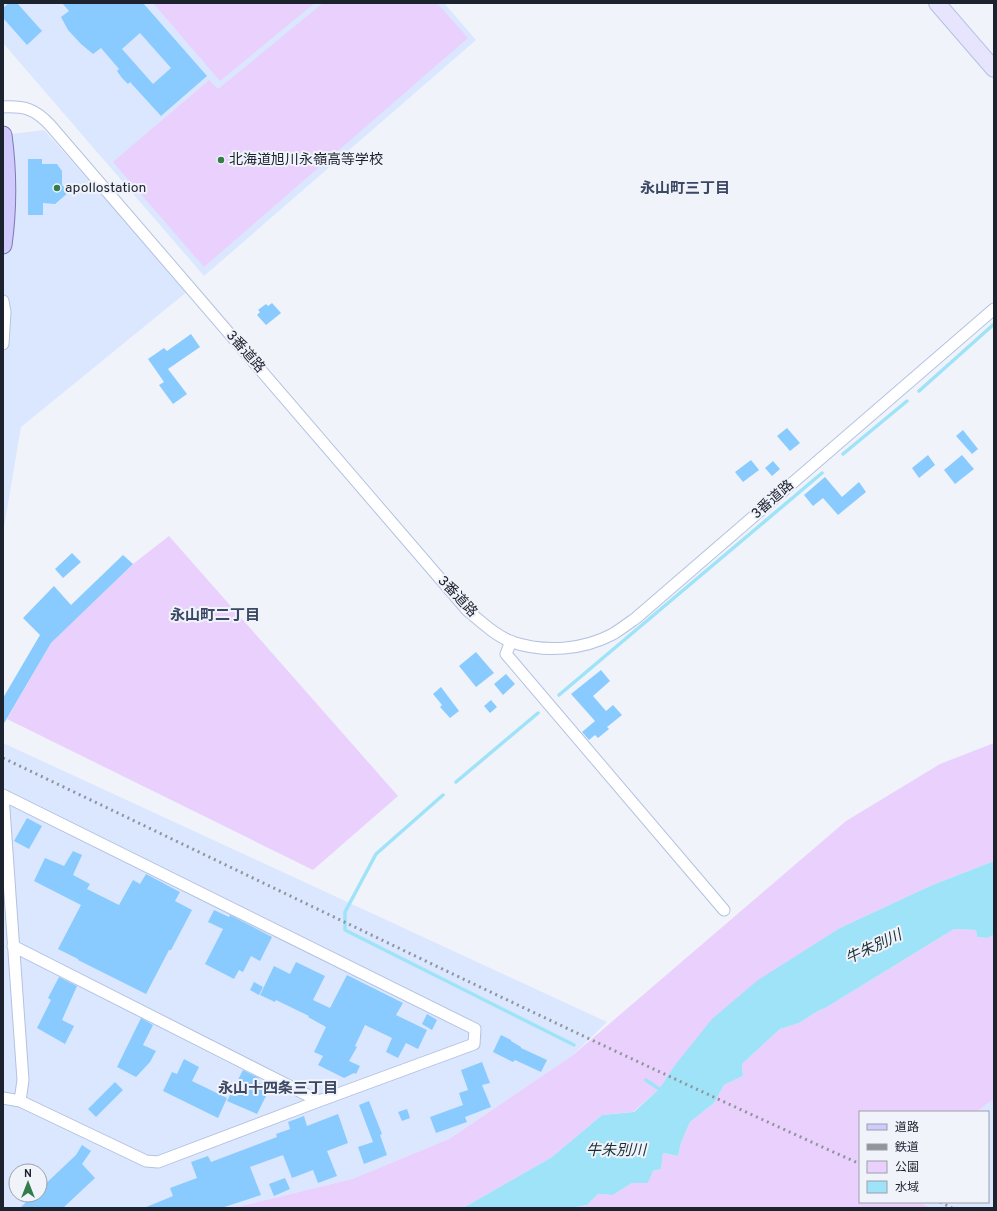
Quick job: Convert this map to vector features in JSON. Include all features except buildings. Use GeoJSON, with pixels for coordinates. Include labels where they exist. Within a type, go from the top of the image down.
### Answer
{"type":"FeatureCollection","features":[{"type":"Feature","properties":{"kind":"main road"},"geometry":{"type":"LineString","coordinates":[[3,135],[6,156],[7,194],[3,245]]}},
{"type":"Feature","properties":{"kind":"street"},"geometry":{"type":"LineString","coordinates":[[937,3],[994,69]]}},
{"type":"Feature","properties":{"kind":"street","name":"3番道路"},"geometry":{"type":"LineString","coordinates":[[3,107],[19,106],[28,108],[46,120],[467,610],[487,626],[511,641],[540,648],[566,648],[591,644],[619,630],[642,613],[994,309]]}},
{"type":"Feature","properties":{"kind":"street"},"geometry":{"type":"LineString","coordinates":[[3,301],[6,312],[3,344]]}},
{"type":"Feature","properties":{"kind":"street"},"geometry":{"type":"LineString","coordinates":[[511,641],[506,654],[724,910]]}},
{"type":"Feature","properties":{"kind":"street"},"geometry":{"type":"LineString","coordinates":[[3,795],[23,1080],[20,1101]]}},
{"type":"Feature","properties":{"kind":"street"},"geometry":{"type":"LineString","coordinates":[[3,795],[475,1029],[474,1044],[158,1162],[146,1161],[20,1101],[3,1098]]}},
{"type":"Feature","properties":{"kind":"street"},"geometry":{"type":"LineString","coordinates":[[13,946],[319,1101]]}},
{"type":"Feature","properties":{"kind":"shaded area","name":"北海道旭川永嶺高等学校"},"geometry":{"type":"Polygon","coordinates":[[[3,3],[444,3],[476,40],[204,276],[3,43],[3,3]]]}},
{"type":"Feature","properties":{"kind":"shaded area"},"geometry":{"type":"Polygon","coordinates":[[[44,130],[188,291],[21,427],[3,533],[3,135],[44,130]]]}},
{"type":"Feature","properties":{"kind":"shaded area"},"geometry":{"type":"Polygon","coordinates":[[[3,743],[607,1022],[573,1055],[449,1139],[352,1179],[232,1208],[3,1208],[3,743]]]}},
{"type":"Feature","properties":{"kind":"shaded area"},"geometry":{"type":"Polygon","coordinates":[[[994,1099],[994,1208],[931,1208],[921,1203],[989,1203],[989,1111],[977,1111],[994,1099]]]}},
{"type":"Feature","properties":{"kind":"green space"},"geometry":{"type":"Polygon","coordinates":[[[153,3],[315,3],[220,81],[153,3]]]}},
{"type":"Feature","properties":{"kind":"green space"},"geometry":{"type":"Polygon","coordinates":[[[323,3],[437,3],[468,38],[204,267],[113,162],[209,80],[218,89],[323,3]]]}},
{"type":"Feature","properties":{"kind":"green space"},"geometry":{"type":"Polygon","coordinates":[[[169,536],[398,796],[313,870],[7,719],[51,643],[133,564],[169,536]]]}},
{"type":"Feature","properties":{"kind":"green space"},"geometry":{"type":"Polygon","coordinates":[[[994,743],[994,861],[930,886],[840,928],[675,1065],[659,1089],[633,1112],[602,1115],[552,1157],[463,1208],[232,1208],[352,1179],[449,1139],[573,1055],[846,821],[940,764],[994,743]]]}},
{"type":"Feature","properties":{"kind":"green space"},"geometry":{"type":"Polygon","coordinates":[[[954,929],[976,930],[977,937],[987,938],[994,935],[994,1099],[977,1111],[859,1111],[859,1203],[921,1203],[931,1208],[571,1208],[587,1205],[598,1194],[613,1195],[632,1183],[648,1183],[653,1171],[661,1169],[663,1153],[678,1156],[681,1143],[690,1122],[714,1103],[724,1085],[743,1076],[742,1064],[780,1029],[799,1023],[954,929]]]}},
{"type":"Feature","properties":{"kind":"water","name":"牛朱別川"},"geometry":{"type":"Polygon","coordinates":[[[994,861],[994,935],[987,938],[977,937],[976,930],[954,929],[827,1007],[799,1023],[780,1029],[742,1064],[743,1076],[724,1085],[714,1103],[690,1122],[681,1143],[678,1156],[663,1153],[661,1169],[653,1171],[648,1183],[632,1183],[613,1195],[598,1194],[587,1205],[571,1208],[463,1208],[552,1157],[602,1115],[634,1112],[659,1089],[675,1065],[712,1019],[758,980],[840,928],[930,886],[994,861]]]}},
{"type":"Feature","properties":{"kind":"waterway"},"geometry":{"type":"LineString","coordinates":[[919,391],[994,324]]}},
{"type":"Feature","properties":{"kind":"waterway"},"geometry":{"type":"LineString","coordinates":[[843,454],[907,401]]}},
{"type":"Feature","properties":{"kind":"waterway"},"geometry":{"type":"LineString","coordinates":[[559,695],[822,473]]}},
{"type":"Feature","properties":{"kind":"waterway"},"geometry":{"type":"LineString","coordinates":[[456,782],[538,713]]}},
{"type":"Feature","properties":{"kind":"waterway"},"geometry":{"type":"LineString","coordinates":[[443,795],[376,854],[345,912],[345,930],[574,1045]]}},
{"type":"Feature","properties":{"kind":"waterway"},"geometry":{"type":"LineString","coordinates":[[646,1080],[662,1091]]}},
{"type":"Feature","properties":{"kind":"railway"},"geometry":{"type":"LineString","coordinates":[[3,758],[537,1014],[859,1164]]}},
{"type":"Feature","properties":{"kind":"railway"},"geometry":{"type":"LineString","coordinates":[[942,1203],[952,1208]]}},
{"type":"Feature","properties":{"kind":"place","name":"北海道旭川永嶺高等学校"},"geometry":{"type":"Point","coordinates":[221,160]}},
{"type":"Feature","properties":{"kind":"place","name":"apollostation"},"geometry":{"type":"Point","coordinates":[57,188]}},
{"type":"Feature","properties":{"kind":"district","name":"永山町三丁目"},"geometry":{"type":"Point","coordinates":[685,189]}},
{"type":"Feature","properties":{"kind":"district","name":"永山町二丁目"},"geometry":{"type":"Point","coordinates":[215,616]}},
{"type":"Feature","properties":{"kind":"district","name":"永山十四条三丁目"},"geometry":{"type":"Point","coordinates":[278,1089]}}]}
